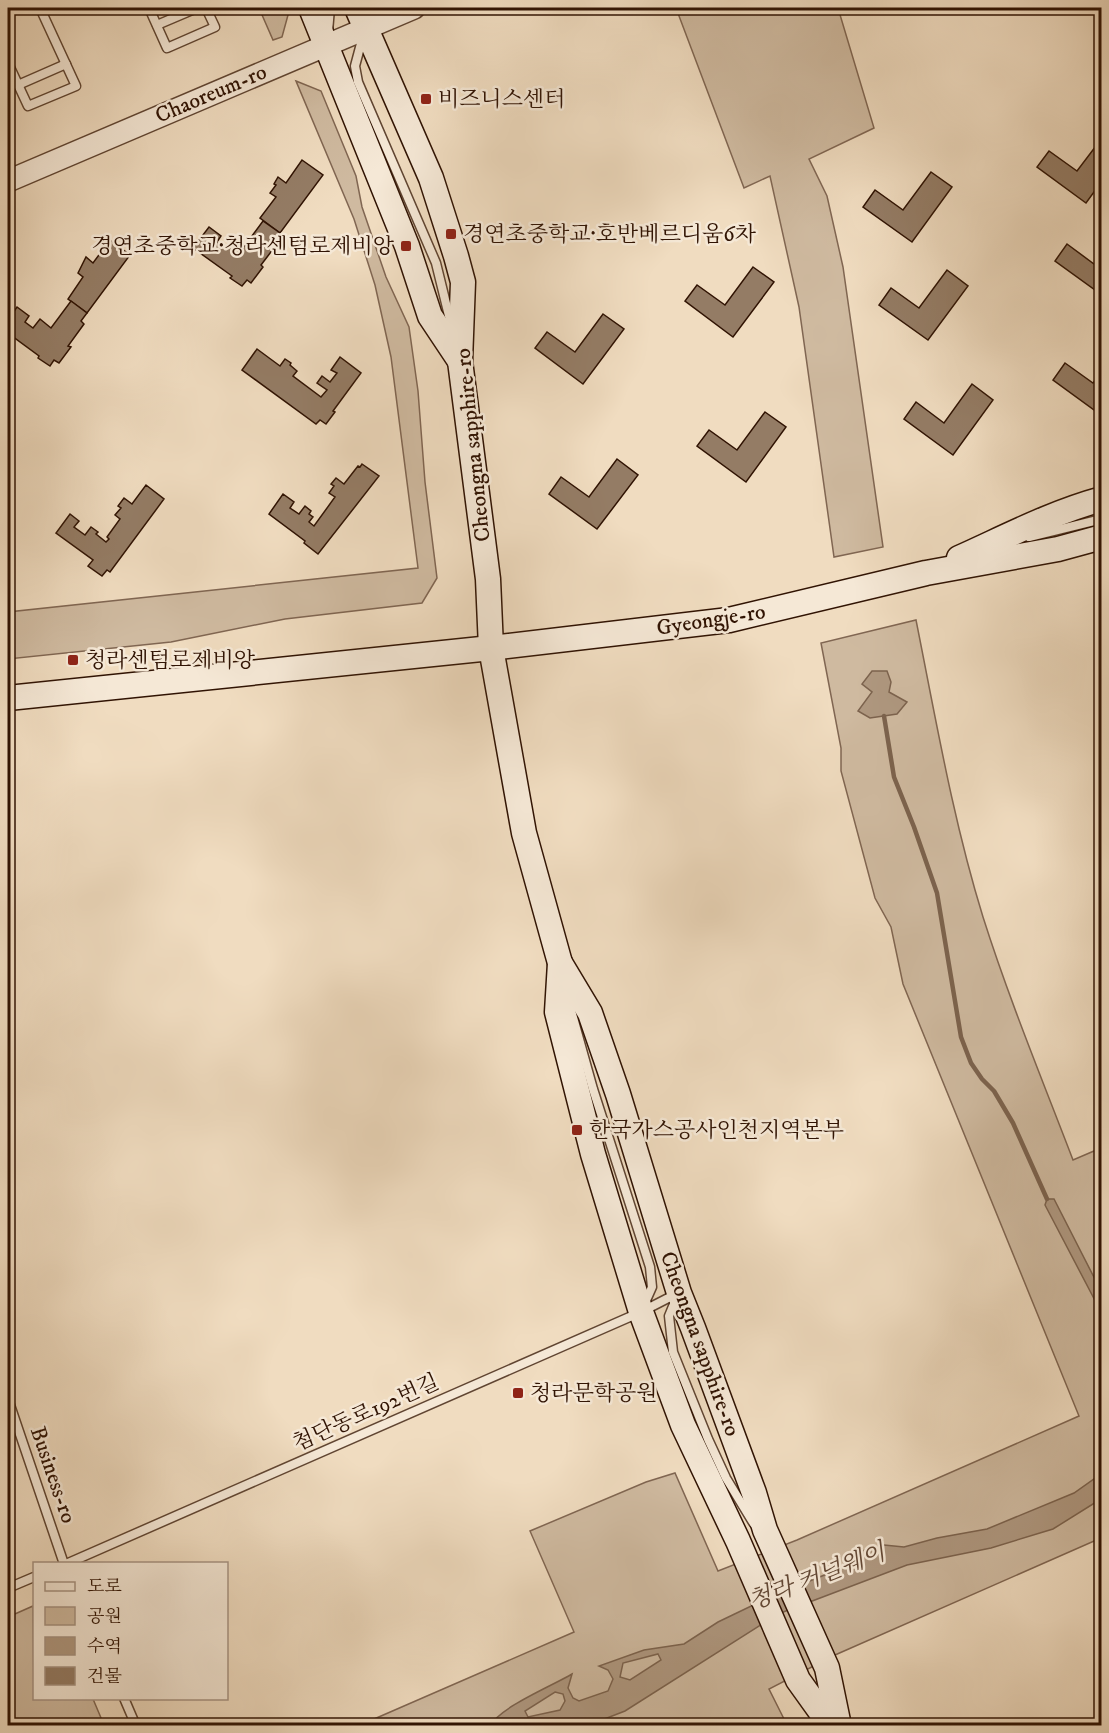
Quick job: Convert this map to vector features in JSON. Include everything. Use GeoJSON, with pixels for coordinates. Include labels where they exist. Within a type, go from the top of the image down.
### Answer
{"type":"FeatureCollection","features":[{"type":"Feature","properties":{"kind":"main road"},"geometry":{"type":"LineString","coordinates":[[311,8],[407,246],[430,315],[460,361]]}},
{"type":"Feature","properties":{"kind":"main road","name":"Cheongna sapphire-ro"},"geometry":{"type":"LineString","coordinates":[[361,18],[431,178],[463,282],[460,361],[488,579],[491,648],[524,833],[560,963],[590,1013],[618,1094],[679,1293],[754,1493],[765,1530],[827,1668],[839,1725]]}},
{"type":"Feature","properties":{"kind":"main road","name":"Gyeongje-ro"},"geometry":{"type":"LineString","coordinates":[[926,573],[1068,509],[1101,500]]}},
{"type":"Feature","properties":{"kind":"main road","name":"Gyeongje-ro"},"geometry":{"type":"LineString","coordinates":[[8,698],[491,648],[729,620],[926,573],[1058,549],[1101,537]]}},
{"type":"Feature","properties":{"kind":"main road"},"geometry":{"type":"LineString","coordinates":[[560,963],[557,1012],[593,1154],[641,1312],[664,1377],[690,1443],[738,1541],[798,1680],[831,1725]]}},
{"type":"Feature","properties":{"kind":"street","name":"Chaoreum-ro"},"geometry":{"type":"LineString","coordinates":[[8,181],[326,45],[361,18],[414,8]]}},
{"type":"Feature","properties":{"kind":"lane"},"geometry":{"type":"LineString","coordinates":[[8,63],[27,106],[76,86],[40,8]]}},
{"type":"Feature","properties":{"kind":"lane"},"geometry":{"type":"LineString","coordinates":[[149,8],[167,48],[215,27],[206,8]]}},
{"type":"Feature","properties":{"kind":"lane"},"geometry":{"type":"LineString","coordinates":[[157,25],[196,8]]}},
{"type":"Feature","properties":{"kind":"lane"},"geometry":{"type":"LineString","coordinates":[[326,45],[330,8]]}},
{"type":"Feature","properties":{"kind":"lane"},"geometry":{"type":"LineString","coordinates":[[18,85],[66,64]]}},
{"type":"Feature","properties":{"kind":"lane"},"geometry":{"type":"LineString","coordinates":[[976,550],[1101,519]]}},
{"type":"Feature","properties":{"kind":"lane"},"geometry":{"type":"LineString","coordinates":[[679,1293],[669,1316],[674,1352],[708,1440],[726,1478],[747,1515],[777,1558]]}},
{"type":"Feature","properties":{"kind":"lane","name":"첨단동로192번길"},"geometry":{"type":"LineString","coordinates":[[67,1562],[641,1312],[679,1293]]}},
{"type":"Feature","properties":{"kind":"lane","name":"Business-ro"},"geometry":{"type":"LineString","coordinates":[[8,1399],[65,1562]]}},
{"type":"Feature","properties":{"kind":"lane"},"geometry":{"type":"LineString","coordinates":[[8,1588],[33,1577]]}},
{"type":"Feature","properties":{"kind":"lane"},"geometry":{"type":"LineString","coordinates":[[125,1700],[136,1725]]}},
{"type":"Feature","properties":{"kind":"green space"},"geometry":{"type":"Polygon","coordinates":[[[259,8],[285,8],[288,15],[282,37],[273,40],[259,8]]]}},
{"type":"Feature","properties":{"kind":"green space"},"geometry":{"type":"Polygon","coordinates":[[[676,8],[838,8],[874,128],[809,159],[827,196],[843,267],[883,547],[834,557],[799,307],[770,176],[744,188],[676,8]]]}},
{"type":"Feature","properties":{"kind":"green space"},"geometry":{"type":"Polygon","coordinates":[[[296,81],[321,91],[356,176],[362,207],[386,277],[409,327],[418,391],[425,482],[437,578],[422,603],[285,619],[171,642],[8,659],[8,612],[418,568],[391,357],[375,285],[354,219],[296,81]]]}},
{"type":"Feature","properties":{"kind":"green space"},"geometry":{"type":"Polygon","coordinates":[[[916,620],[963,844],[983,917],[1004,978],[1073,1160],[1101,1148],[1101,1538],[835,1655],[769,1689],[787,1725],[358,1726],[574,1632],[530,1531],[646,1482],[675,1473],[718,1571],[797,1540],[1079,1416],[903,984],[891,927],[875,898],[841,771],[841,748],[821,643],[916,620]]]}},
{"type":"Feature","properties":{"kind":"green space"},"geometry":{"type":"Polygon","coordinates":[[[33,1606],[33,1700],[93,1700],[104,1725],[8,1725],[8,1617],[33,1606]]]}},
{"type":"Feature","properties":{"kind":"water"},"geometry":{"type":"Polygon","coordinates":[[[872,671],[887,671],[891,682],[889,692],[907,702],[897,714],[870,718],[858,711],[872,692],[862,684],[872,671]]]}},
{"type":"Feature","properties":{"kind":"water"},"geometry":{"type":"Polygon","coordinates":[[[1047,1199],[1054,1199],[1101,1291],[1101,1312],[1045,1205],[1047,1199]]]}},
{"type":"Feature","properties":{"kind":"water"},"geometry":{"type":"Polygon","coordinates":[[[1101,1474],[1101,1499],[1053,1529],[991,1548],[907,1565],[778,1614],[625,1711],[589,1725],[490,1726],[515,1704],[572,1674],[568,1688],[573,1698],[579,1701],[608,1691],[613,1679],[608,1670],[599,1666],[644,1650],[684,1644],[718,1622],[772,1596],[837,1570],[858,1552],[884,1545],[904,1547],[937,1538],[987,1529],[1074,1493],[1101,1474]],[[658,1654],[623,1663],[620,1677],[630,1680],[661,1660],[658,1654]],[[555,1692],[525,1711],[528,1717],[560,1710],[565,1701],[563,1694],[555,1692]]]}},
{"type":"Feature","properties":{"kind":"building"},"geometry":{"type":"Polygon","coordinates":[[[1102,138],[1102,181],[1086,203],[1037,167],[1049,151],[1077,171],[1102,138]]]}},
{"type":"Feature","properties":{"kind":"building"},"geometry":{"type":"Polygon","coordinates":[[[302,160],[323,175],[280,233],[260,218],[276,197],[270,193],[278,177],[286,183],[302,160]]]}},
{"type":"Feature","properties":{"kind":"building"},"geometry":{"type":"Polygon","coordinates":[[[931,172],[952,187],[912,242],[863,207],[875,190],[903,210],[931,172]]]}},
{"type":"Feature","properties":{"kind":"building"},"geometry":{"type":"Polygon","coordinates":[[[263,221],[280,233],[273,241],[277,244],[251,283],[247,280],[242,286],[193,248],[209,227],[221,236],[217,242],[226,248],[232,239],[243,248],[263,221]]]}},
{"type":"Feature","properties":{"kind":"building"},"geometry":{"type":"Polygon","coordinates":[[[110,240],[130,255],[87,313],[68,299],[83,277],[78,273],[86,257],[93,263],[110,240]]]}},
{"type":"Feature","properties":{"kind":"building"},"geometry":{"type":"Polygon","coordinates":[[[1067,244],[1094,264],[1102,255],[1102,295],[1055,261],[1067,244]]]}},
{"type":"Feature","properties":{"kind":"building"},"geometry":{"type":"Polygon","coordinates":[[[753,267],[774,282],[733,337],[685,301],[697,285],[725,305],[753,267]]]}},
{"type":"Feature","properties":{"kind":"building"},"geometry":{"type":"Polygon","coordinates":[[[947,270],[968,286],[928,340],[879,305],[891,288],[919,308],[947,270]]]}},
{"type":"Feature","properties":{"kind":"building"},"geometry":{"type":"Polygon","coordinates":[[[71,301],[87,313],[81,321],[84,324],[59,363],[54,360],[50,366],[8,333],[8,320],[17,307],[29,316],[25,322],[33,328],[40,319],[51,328],[71,301]]]}},
{"type":"Feature","properties":{"kind":"building"},"geometry":{"type":"Polygon","coordinates":[[[603,314],[624,329],[583,384],[535,348],[547,332],[575,352],[603,314]]]}},
{"type":"Feature","properties":{"kind":"building"},"geometry":{"type":"Polygon","coordinates":[[[257,349],[280,366],[285,359],[291,363],[290,365],[297,371],[293,376],[321,397],[327,390],[317,383],[322,376],[330,382],[337,373],[331,370],[340,357],[361,373],[326,424],[320,420],[316,424],[242,370],[257,349]]]}},
{"type":"Feature","properties":{"kind":"building"},"geometry":{"type":"Polygon","coordinates":[[[1065,363],[1093,383],[1102,372],[1101,415],[1053,380],[1065,363]]]}},
{"type":"Feature","properties":{"kind":"building"},"geometry":{"type":"Polygon","coordinates":[[[972,384],[993,400],[953,455],[904,419],[916,402],[944,423],[972,384]]]}},
{"type":"Feature","properties":{"kind":"building"},"geometry":{"type":"Polygon","coordinates":[[[765,412],[786,427],[746,482],[697,446],[709,430],[737,450],[765,412]]]}},
{"type":"Feature","properties":{"kind":"building"},"geometry":{"type":"Polygon","coordinates":[[[617,459],[638,475],[597,529],[549,494],[561,477],[589,497],[617,459]]]}},
{"type":"Feature","properties":{"kind":"building"},"geometry":{"type":"Polygon","coordinates":[[[362,464],[379,476],[318,554],[304,543],[305,541],[269,514],[283,494],[294,502],[290,508],[299,514],[305,506],[311,511],[309,514],[313,517],[309,522],[314,526],[335,497],[329,493],[334,486],[331,484],[336,478],[344,484],[362,464]]]}},
{"type":"Feature","properties":{"kind":"building"},"geometry":{"type":"Polygon","coordinates":[[[146,485],[164,499],[110,572],[107,570],[102,576],[88,566],[93,560],[56,533],[70,514],[79,521],[74,527],[85,535],[91,527],[106,542],[120,519],[115,515],[121,508],[118,506],[124,498],[132,504],[146,485]]]}},
{"type":"Feature","properties":{"kind":"waterway"},"geometry":{"type":"LineString","coordinates":[[884,716],[894,777],[937,893],[961,1037],[971,1063],[994,1091],[1013,1123],[1047,1199]]}},
{"type":"Feature","properties":{"kind":"place","name":"비즈니스센터"},"geometry":{"type":"Point","coordinates":[426,99]}},
{"type":"Feature","properties":{"kind":"place","name":"경연초중학교·호반베르디움6차"},"geometry":{"type":"Point","coordinates":[451,234]}},
{"type":"Feature","properties":{"kind":"place","name":"경연초중학교·청라센텀로제비앙"},"geometry":{"type":"Point","coordinates":[406,246]}},
{"type":"Feature","properties":{"kind":"place","name":"청라센텀로제비앙"},"geometry":{"type":"Point","coordinates":[73,660]}},
{"type":"Feature","properties":{"kind":"place","name":"한국가스공사인천지역본부"},"geometry":{"type":"Point","coordinates":[577,1130]}},
{"type":"Feature","properties":{"kind":"place","name":"청라문학공원"},"geometry":{"type":"Point","coordinates":[518,1393]}},
{"type":"Feature","properties":{"kind":"water label","name":"청라 커널웨이"},"geometry":{"type":"Point","coordinates":[817,1577]}}]}
